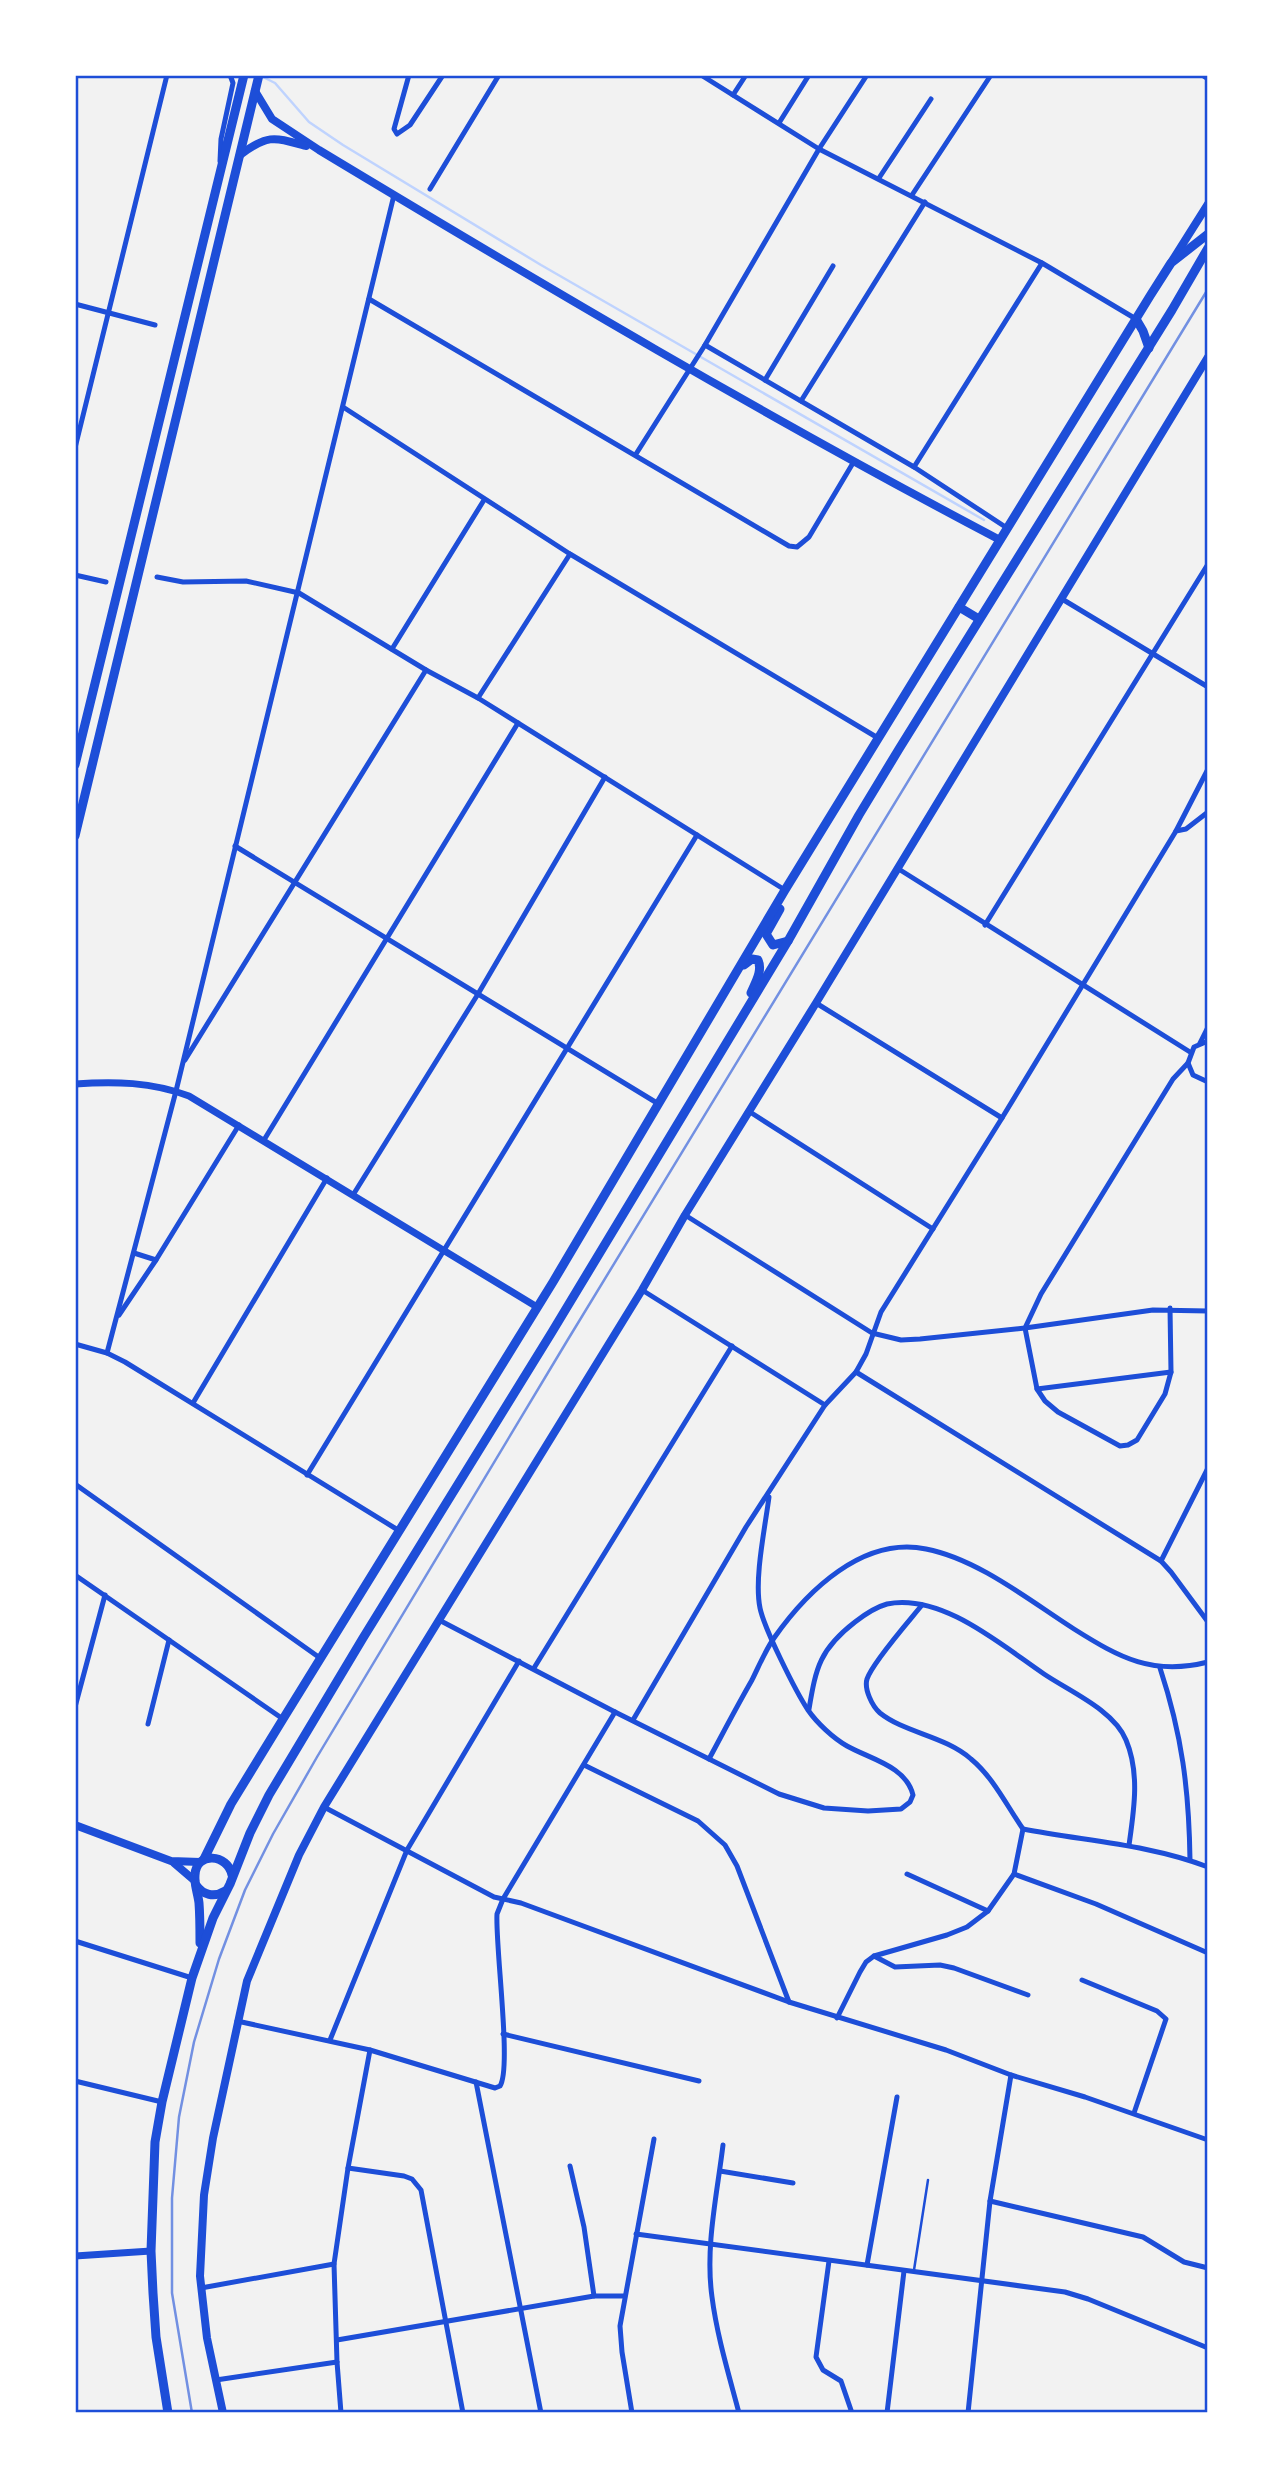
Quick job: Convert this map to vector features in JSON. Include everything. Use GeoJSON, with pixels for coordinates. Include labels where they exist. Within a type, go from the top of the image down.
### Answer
{"type":"FeatureCollection","features":[{"type":"Feature","properties":{"kind":"main road"},"geometry":{"type":"LineString","coordinates":[[75,836],[259,75]]}},
{"type":"Feature","properties":{"kind":"main road"},"geometry":{"type":"LineString","coordinates":[[75,765],[243,78]]}},
{"type":"Feature","properties":{"kind":"main road"},"geometry":{"type":"LineString","coordinates":[[255,90],[272,119],[318,150],[853,463],[1000,540]]}},
{"type":"Feature","properties":{"kind":"main road"},"geometry":{"type":"LineString","coordinates":[[240,155],[261,141],[271,138],[318,150]]}},
{"type":"Feature","properties":{"kind":"main road"},"geometry":{"type":"LineString","coordinates":[[201,1948],[195,1871],[232,1804],[537,1307],[785,890],[1208,204]]}},
{"type":"Feature","properties":{"kind":"main road"},"geometry":{"type":"LineString","coordinates":[[1171,263],[1208,234]]}},
{"type":"Feature","properties":{"kind":"main road"},"geometry":{"type":"LineString","coordinates":[[168,2413],[156,2337],[151,2251],[155,2142],[162,2102],[201,1948],[250,1833],[276,1784],[788,941],[859,815],[1149,348],[1208,248]]}},
{"type":"Feature","properties":{"kind":"main road"},"geometry":{"type":"LineString","coordinates":[[1136,319],[1149,348]]}},
{"type":"Feature","properties":{"kind":"main road"},"geometry":{"type":"LineString","coordinates":[[223,2413],[207,2338],[201,2288],[204,2195],[213,2138],[247,1981],[299,1855],[324,1807],[642,1290],[685,1214],[750,1112],[1208,357]]}},
{"type":"Feature","properties":{"kind":"main road"},"geometry":{"type":"LineString","coordinates":[[959,607],[979,619]]}},
{"type":"Feature","properties":{"kind":"main road"},"geometry":{"type":"LineString","coordinates":[[785,890],[786,898],[766,934],[773,945],[788,941]]}},
{"type":"Feature","properties":{"kind":"main road"},"geometry":{"type":"LineString","coordinates":[[727,986],[747,961],[758,960],[758,975],[733,1030]]}},
{"type":"Feature","properties":{"kind":"main road"},"geometry":{"type":"LineString","coordinates":[[75,1825],[171,1861],[202,1861],[214,1857],[229,1866],[232,1875]]}},
{"type":"Feature","properties":{"kind":"main road"},"geometry":{"type":"LineString","coordinates":[[171,1861],[195,1882],[201,1891],[217,1895],[225,1891]]}},
{"type":"Feature","properties":{"kind":"street"},"geometry":{"type":"LineString","coordinates":[[75,448],[167,75]]}},
{"type":"Feature","properties":{"kind":"street"},"geometry":{"type":"LineString","coordinates":[[220,173],[221,139],[233,83],[230,75]]}},
{"type":"Feature","properties":{"kind":"street"},"geometry":{"type":"LineString","coordinates":[[408,75],[394,129],[397,134],[410,125],[443,75]]}},
{"type":"Feature","properties":{"kind":"street"},"geometry":{"type":"LineString","coordinates":[[430,190],[499,75]]}},
{"type":"Feature","properties":{"kind":"street"},"geometry":{"type":"LineString","coordinates":[[701,75],[818,149],[1042,263],[1136,319]]}},
{"type":"Feature","properties":{"kind":"street"},"geometry":{"type":"LineString","coordinates":[[733,95],[746,75]]}},
{"type":"Feature","properties":{"kind":"street"},"geometry":{"type":"LineString","coordinates":[[779,123],[809,75]]}},
{"type":"Feature","properties":{"kind":"street"},"geometry":{"type":"LineString","coordinates":[[636,454],[704,346],[818,149],[867,75]]}},
{"type":"Feature","properties":{"kind":"street"},"geometry":{"type":"LineString","coordinates":[[912,195],[991,75]]}},
{"type":"Feature","properties":{"kind":"street"},"geometry":{"type":"LineString","coordinates":[[1202,75],[1208,79]]}},
{"type":"Feature","properties":{"kind":"street"},"geometry":{"type":"LineString","coordinates":[[878,178],[931,100]]}},
{"type":"Feature","properties":{"kind":"street"},"geometry":{"type":"LineString","coordinates":[[107,1353],[183,1064],[394,195]]}},
{"type":"Feature","properties":{"kind":"street"},"geometry":{"type":"LineString","coordinates":[[801,401],[925,202]]}},
{"type":"Feature","properties":{"kind":"street"},"geometry":{"type":"LineString","coordinates":[[914,467],[1042,263]]}},
{"type":"Feature","properties":{"kind":"street"},"geometry":{"type":"LineString","coordinates":[[765,380],[833,266]]}},
{"type":"Feature","properties":{"kind":"street"},"geometry":{"type":"LineString","coordinates":[[369,299],[789,546],[797,547],[809,537],[853,463]]}},
{"type":"Feature","properties":{"kind":"street"},"geometry":{"type":"LineString","coordinates":[[75,304],[155,325]]}},
{"type":"Feature","properties":{"kind":"street"},"geometry":{"type":"LineString","coordinates":[[704,346],[914,467],[1007,528]]}},
{"type":"Feature","properties":{"kind":"street"},"geometry":{"type":"LineString","coordinates":[[343,407],[570,554],[878,738]]}},
{"type":"Feature","properties":{"kind":"street"},"geometry":{"type":"LineString","coordinates":[[392,649],[484,500]]}},
{"type":"Feature","properties":{"kind":"street"},"geometry":{"type":"LineString","coordinates":[[478,698],[570,554]]}},
{"type":"Feature","properties":{"kind":"street"},"geometry":{"type":"LineString","coordinates":[[985,925],[1208,564]]}},
{"type":"Feature","properties":{"kind":"street"},"geometry":{"type":"LineString","coordinates":[[75,575],[106,582]]}},
{"type":"Feature","properties":{"kind":"street"},"geometry":{"type":"LineString","coordinates":[[157,577],[183,582],[246,581],[299,593],[426,670],[478,698],[785,890]]}},
{"type":"Feature","properties":{"kind":"street"},"geometry":{"type":"LineString","coordinates":[[1062,599],[1208,687]]}},
{"type":"Feature","properties":{"kind":"street"},"geometry":{"type":"LineString","coordinates":[[183,1064],[426,670]]}},
{"type":"Feature","properties":{"kind":"street"},"geometry":{"type":"LineString","coordinates":[[264,1140],[518,723]]}},
{"type":"Feature","properties":{"kind":"street"},"geometry":{"type":"LineString","coordinates":[[633,1720],[746,1527],[825,1405],[856,1372],[866,1354],[880,1312],[1002,1118],[1176,831],[1208,769]]}},
{"type":"Feature","properties":{"kind":"street"},"geometry":{"type":"LineString","coordinates":[[353,1195],[478,994],[605,777]]}},
{"type":"Feature","properties":{"kind":"street"},"geometry":{"type":"LineString","coordinates":[[1176,831],[1186,829],[1208,812]]}},
{"type":"Feature","properties":{"kind":"street"},"geometry":{"type":"LineString","coordinates":[[307,1475],[697,835]]}},
{"type":"Feature","properties":{"kind":"street"},"geometry":{"type":"LineString","coordinates":[[235,846],[657,1103]]}},
{"type":"Feature","properties":{"kind":"street"},"geometry":{"type":"LineString","coordinates":[[897,869],[1190,1052]]}},
{"type":"Feature","properties":{"kind":"street"},"geometry":{"type":"LineString","coordinates":[[816,1003],[1002,1118]]}},
{"type":"Feature","properties":{"kind":"street"},"geometry":{"type":"LineString","coordinates":[[1170,1308],[1171,1372],[1165,1394],[1137,1440],[1128,1446],[1121,1446],[1058,1412],[1045,1401],[1037,1389],[1025,1328],[1041,1294],[1070,1246],[1173,1079],[1188,1063],[1190,1052],[1208,1027]]}},
{"type":"Feature","properties":{"kind":"street"},"geometry":{"type":"LineString","coordinates":[[1199,1043],[1208,1041]]}},
{"type":"Feature","properties":{"kind":"street"},"geometry":{"type":"LineString","coordinates":[[1188,1063],[1193,1075],[1208,1082]]}},
{"type":"Feature","properties":{"kind":"street"},"geometry":{"type":"LineString","coordinates":[[75,1084],[127,1083],[176,1091],[204,1103],[537,1307]]}},
{"type":"Feature","properties":{"kind":"street"},"geometry":{"type":"LineString","coordinates":[[750,1112],[933,1229]]}},
{"type":"Feature","properties":{"kind":"street"},"geometry":{"type":"LineString","coordinates":[[117,1319],[239,1125]]}},
{"type":"Feature","properties":{"kind":"street"},"geometry":{"type":"LineString","coordinates":[[192,1403],[327,1178]]}},
{"type":"Feature","properties":{"kind":"street"},"geometry":{"type":"LineString","coordinates":[[685,1214],[872,1333],[901,1340],[1025,1328],[1170,1308],[1208,1311]]}},
{"type":"Feature","properties":{"kind":"street"},"geometry":{"type":"LineString","coordinates":[[134,1253],[156,1260]]}},
{"type":"Feature","properties":{"kind":"street"},"geometry":{"type":"LineString","coordinates":[[642,1290],[825,1405]]}},
{"type":"Feature","properties":{"kind":"street"},"geometry":{"type":"LineString","coordinates":[[75,1344],[107,1353],[125,1362],[398,1530]]}},
{"type":"Feature","properties":{"kind":"street"},"geometry":{"type":"LineString","coordinates":[[534,1668],[732,1346]]}},
{"type":"Feature","properties":{"kind":"street"},"geometry":{"type":"LineString","coordinates":[[856,1372],[1161,1561],[1208,1622]]}},
{"type":"Feature","properties":{"kind":"street"},"geometry":{"type":"LineString","coordinates":[[1037,1389],[1171,1372]]}},
{"type":"Feature","properties":{"kind":"street"},"geometry":{"type":"LineString","coordinates":[[1161,1561],[1208,1468]]}},
{"type":"Feature","properties":{"kind":"street"},"geometry":{"type":"LineString","coordinates":[[75,1484],[320,1658]]}},
{"type":"Feature","properties":{"kind":"street"},"geometry":{"type":"LineString","coordinates":[[439,1620],[779,1794],[824,1808],[886,1811],[901,1809],[914,1795],[908,1780],[893,1769],[846,1745],[808,1710],[760,1610],[759,1594],[769,1494]]}},
{"type":"Feature","properties":{"kind":"street"},"geometry":{"type":"LineString","coordinates":[[709,1759],[773,1640],[800,1605],[832,1577],[869,1554],[898,1547],[926,1549],[958,1560],[991,1576],[1119,1654],[1160,1668],[1208,1662]]}},
{"type":"Feature","properties":{"kind":"street"},"geometry":{"type":"LineString","coordinates":[[75,1575],[283,1718]]}},
{"type":"Feature","properties":{"kind":"street"},"geometry":{"type":"LineString","coordinates":[[75,1707],[104,1595]]}},
{"type":"Feature","properties":{"kind":"street"},"geometry":{"type":"LineString","coordinates":[[808,1710],[814,1680],[823,1655],[841,1633],[862,1616],[884,1605],[901,1602],[942,1610],[1001,1643],[1092,1704],[1117,1725],[1126,1739],[1136,1792],[1129,1845]]}},
{"type":"Feature","properties":{"kind":"street"},"geometry":{"type":"LineString","coordinates":[[922,1605],[872,1669],[866,1681],[868,1696],[878,1711],[892,1720],[956,1748],[974,1761],[1023,1829],[1129,1845],[1208,1867]]}},
{"type":"Feature","properties":{"kind":"street"},"geometry":{"type":"LineString","coordinates":[[148,1724],[169,1640]]}},
{"type":"Feature","properties":{"kind":"street"},"geometry":{"type":"LineString","coordinates":[[330,2040],[407,1850],[519,1661]]}},
{"type":"Feature","properties":{"kind":"street"},"geometry":{"type":"LineString","coordinates":[[1160,1668],[1175,1713],[1183,1750],[1190,1860]]}},
{"type":"Feature","properties":{"kind":"street"},"geometry":{"type":"LineString","coordinates":[[237,2021],[370,2050],[495,2088],[501,2085],[503,2034],[496,1920],[503,1899],[615,1712]]}},
{"type":"Feature","properties":{"kind":"street"},"geometry":{"type":"LineString","coordinates":[[584,1765],[698,1821],[724,1845],[737,1866],[789,2002]]}},
{"type":"Feature","properties":{"kind":"street"},"geometry":{"type":"LineString","coordinates":[[324,1807],[487,1894],[521,1903],[789,2002],[946,2050],[1011,2075],[1134,2113],[1208,2140]]}},
{"type":"Feature","properties":{"kind":"street"},"geometry":{"type":"LineString","coordinates":[[837,2018],[860,1972],[874,1956],[947,1935],[967,1927],[988,1911],[1014,1874],[1023,1829]]}},
{"type":"Feature","properties":{"kind":"street"},"geometry":{"type":"LineString","coordinates":[[907,1874],[988,1911]]}},
{"type":"Feature","properties":{"kind":"street"},"geometry":{"type":"LineString","coordinates":[[1014,1874],[1096,1904],[1208,1953]]}},
{"type":"Feature","properties":{"kind":"street"},"geometry":{"type":"LineString","coordinates":[[75,1941],[192,1978]]}},
{"type":"Feature","properties":{"kind":"street"},"geometry":{"type":"LineString","coordinates":[[874,1956],[895,1967],[940,1965],[954,1968],[1028,1994]]}},
{"type":"Feature","properties":{"kind":"street"},"geometry":{"type":"LineString","coordinates":[[1082,1980],[1157,2011],[1166,2019],[1134,2113]]}},
{"type":"Feature","properties":{"kind":"street"},"geometry":{"type":"LineString","coordinates":[[503,2034],[699,2081]]}},
{"type":"Feature","properties":{"kind":"street"},"geometry":{"type":"LineString","coordinates":[[341,2413],[334,2264],[348,2168],[370,2050]]}},
{"type":"Feature","properties":{"kind":"street"},"geometry":{"type":"LineString","coordinates":[[968,2413],[990,2202],[1011,2075]]}},
{"type":"Feature","properties":{"kind":"street"},"geometry":{"type":"LineString","coordinates":[[75,2081],[162,2102]]}},
{"type":"Feature","properties":{"kind":"street"},"geometry":{"type":"LineString","coordinates":[[476,2082],[541,2413]]}},
{"type":"Feature","properties":{"kind":"street"},"geometry":{"type":"LineString","coordinates":[[867,2265],[897,2097]]}},
{"type":"Feature","properties":{"kind":"street"},"geometry":{"type":"LineString","coordinates":[[632,2413],[620,2326],[654,2139]]}},
{"type":"Feature","properties":{"kind":"street"},"geometry":{"type":"LineString","coordinates":[[723,2145],[710,2243],[712,2295],[739,2413]]}},
{"type":"Feature","properties":{"kind":"street"},"geometry":{"type":"LineString","coordinates":[[570,2166],[584,2227],[594,2296]]}},
{"type":"Feature","properties":{"kind":"street"},"geometry":{"type":"LineString","coordinates":[[348,2168],[404,2176],[418,2185],[423,2199],[463,2413]]}},
{"type":"Feature","properties":{"kind":"street"},"geometry":{"type":"LineString","coordinates":[[720,2171],[793,2183]]}},
{"type":"Feature","properties":{"kind":"street"},"geometry":{"type":"LineString","coordinates":[[990,2202],[1143,2237],[1184,2262],[1208,2268]]}},
{"type":"Feature","properties":{"kind":"street"},"geometry":{"type":"LineString","coordinates":[[636,2234],[1065,2292],[1208,2348]]}},
{"type":"Feature","properties":{"kind":"street"},"geometry":{"type":"LineString","coordinates":[[75,2256],[151,2251]]}},
{"type":"Feature","properties":{"kind":"street"},"geometry":{"type":"LineString","coordinates":[[829,2261],[816,2357],[823,2370],[841,2381],[852,2413]]}},
{"type":"Feature","properties":{"kind":"street"},"geometry":{"type":"LineString","coordinates":[[201,2288],[334,2264]]}},
{"type":"Feature","properties":{"kind":"street"},"geometry":{"type":"LineString","coordinates":[[887,2413],[904,2271]]}},
{"type":"Feature","properties":{"kind":"street"},"geometry":{"type":"LineString","coordinates":[[337,2340],[594,2296],[624,2295]]}},
{"type":"Feature","properties":{"kind":"street"},"geometry":{"type":"LineString","coordinates":[[216,2380],[337,2362]]}},
{"type":"Feature","properties":{"kind":"lane"},"geometry":{"type":"LineString","coordinates":[[914,2271],[928,2180]]}},
{"type":"Feature","properties":{"kind":"waterway"},"geometry":{"type":"LineString","coordinates":[[261,76],[275,83],[309,122],[343,145],[541,265],[984,520]]}},
{"type":"Feature","properties":{"kind":"railway"},"geometry":{"type":"LineString","coordinates":[[192,2413],[172,2293],[172,2198],[179,2117],[194,2042],[219,1959],[245,1890],[317,1757],[567,1341],[1208,289]]}}]}
